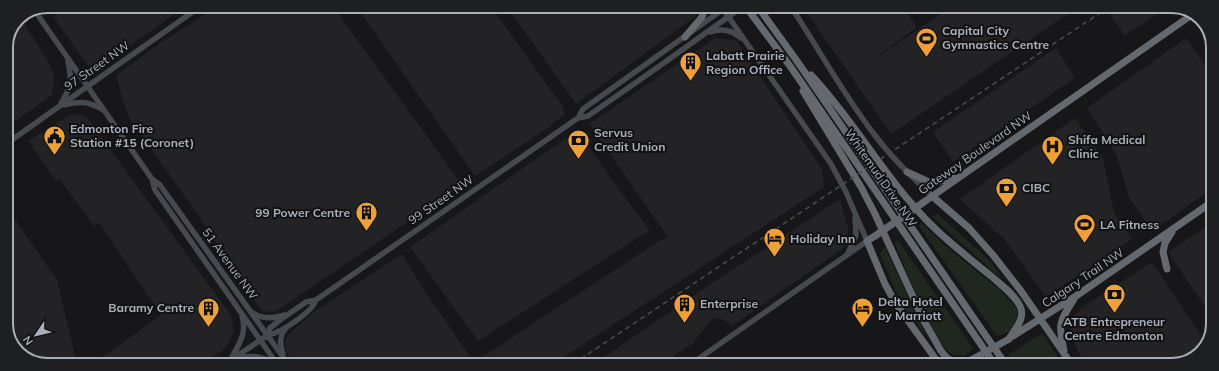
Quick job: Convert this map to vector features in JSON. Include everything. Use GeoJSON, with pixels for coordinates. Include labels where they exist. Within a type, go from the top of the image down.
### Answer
{"type":"FeatureCollection","features":[{"type":"Feature","properties":{"kind":"highway"},"geometry":{"type":"LineString","coordinates":[[684,37],[702,17],[703,13]]}},
{"type":"Feature","properties":{"kind":"highway","name":"Whitemud Drive NW"},"geometry":{"type":"LineString","coordinates":[[750,13],[790,66],[898,221],[990,358]]}},
{"type":"Feature","properties":{"kind":"highway","name":"Whitemud Drive NW"},"geometry":{"type":"LineString","coordinates":[[762,13],[797,60],[1001,358]]}},
{"type":"Feature","properties":{"kind":"highway","name":"Gateway Boulevard NW"},"geometry":{"type":"LineString","coordinates":[[867,241],[1188,17]]}},
{"type":"Feature","properties":{"kind":"highway"},"geometry":{"type":"LineString","coordinates":[[797,60],[826,91],[893,182],[922,216],[949,242],[1006,289],[1021,307],[1022,316],[1019,325],[1009,338]]}},
{"type":"Feature","properties":{"kind":"highway"},"geometry":{"type":"LineString","coordinates":[[790,66],[806,97],[861,186],[876,214],[924,321],[935,342],[948,358]]}},
{"type":"Feature","properties":{"kind":"highway"},"geometry":{"type":"LineString","coordinates":[[907,172],[931,183],[960,176]]}},
{"type":"Feature","properties":{"kind":"highway"},"geometry":{"type":"LineString","coordinates":[[932,196],[986,246],[1011,278],[1067,358]]}},
{"type":"Feature","properties":{"kind":"highway","name":"Calgary Trail NW"},"geometry":{"type":"LineString","coordinates":[[974,358],[1040,320],[1206,206]]}},
{"type":"Feature","properties":{"kind":"highway"},"geometry":{"type":"LineString","coordinates":[[1167,269],[1163,258],[1163,250],[1173,230]]}},
{"type":"Feature","properties":{"kind":"highway"},"geometry":{"type":"LineString","coordinates":[[867,241],[885,284],[896,304],[935,358]]}},
{"type":"Feature","properties":{"kind":"highway"},"geometry":{"type":"LineString","coordinates":[[1065,355],[1060,334],[1060,327],[1064,316],[1076,296]]}},
{"type":"Feature","properties":{"kind":"main road","name":"97 Street NW"},"geometry":{"type":"LineString","coordinates":[[13,139],[191,13]]}},
{"type":"Feature","properties":{"kind":"main road","name":"99 Street NW"},"geometry":{"type":"LineString","coordinates":[[578,118],[583,109],[716,13]]}},
{"type":"Feature","properties":{"kind":"main road"},"geometry":{"type":"LineString","coordinates":[[726,13],[826,156],[846,192],[867,241]]}},
{"type":"Feature","properties":{"kind":"main road","name":"99 Street NW"},"geometry":{"type":"LineString","coordinates":[[268,335],[270,328],[287,315],[306,302],[316,300],[578,118],[588,116],[734,13]]}},
{"type":"Feature","properties":{"kind":"main road"},"geometry":{"type":"LineString","coordinates":[[795,13],[873,134],[889,154],[932,196]]}},
{"type":"Feature","properties":{"kind":"main road","name":"51 Avenue NW"},"geometry":{"type":"LineString","coordinates":[[38,15],[152,179],[160,186],[283,357]]}},
{"type":"Feature","properties":{"kind":"main road"},"geometry":{"type":"LineString","coordinates":[[705,33],[720,29],[727,30],[733,32],[744,40]]}},
{"type":"Feature","properties":{"kind":"main road"},"geometry":{"type":"LineString","coordinates":[[59,106],[69,91],[71,84],[68,58]]}},
{"type":"Feature","properties":{"kind":"main road"},"geometry":{"type":"LineString","coordinates":[[59,106],[75,102],[83,102],[100,108],[105,112]]}},
{"type":"Feature","properties":{"kind":"main road","name":"51 Avenue NW"},"geometry":{"type":"LineString","coordinates":[[152,179],[155,190],[272,358]]}},
{"type":"Feature","properties":{"kind":"main road"},"geometry":{"type":"LineString","coordinates":[[846,192],[853,210],[856,232],[854,242],[847,256]]}},
{"type":"Feature","properties":{"kind":"main road","name":"Gateway Boulevard NW"},"geometry":{"type":"LineString","coordinates":[[700,358],[867,241]]}},
{"type":"Feature","properties":{"kind":"main road","name":"99 Street NW"},"geometry":{"type":"LineString","coordinates":[[233,358],[268,335],[276,334],[310,309],[316,300]]}},
{"type":"Feature","properties":{"kind":"main road"},"geometry":{"type":"LineString","coordinates":[[232,358],[240,344],[244,328],[239,310]]}},
{"type":"Feature","properties":{"kind":"main road"},"geometry":{"type":"LineString","coordinates":[[250,310],[257,315],[266,318],[287,315]]}},
{"type":"Feature","properties":{"kind":"main road"},"geometry":{"type":"LineString","coordinates":[[283,357],[281,346],[282,332],[290,324]]}},
{"type":"Feature","properties":{"kind":"main road"},"geometry":{"type":"LineString","coordinates":[[236,358],[252,355],[265,358]]}},
{"type":"Feature","properties":{"kind":"shaded area"},"geometry":{"type":"Polygon","coordinates":[[[56,13],[176,13],[95,71],[91,70],[54,18],[56,13]]]}},
{"type":"Feature","properties":{"kind":"shaded area"},"geometry":{"type":"Polygon","coordinates":[[[207,13],[338,13],[462,185],[275,312],[262,311],[191,205],[131,121],[124,104],[116,76],[160,43],[207,13]]]}},
{"type":"Feature","properties":{"kind":"shaded area"},"geometry":{"type":"Polygon","coordinates":[[[361,13],[495,13],[564,108],[564,115],[542,132],[475,176],[361,13]]]}},
{"type":"Feature","properties":{"kind":"shaded area"},"geometry":{"type":"Polygon","coordinates":[[[511,13],[697,13],[696,16],[576,104],[511,13]]]}},
{"type":"Feature","properties":{"kind":"shaded area"},"geometry":{"type":"Polygon","coordinates":[[[807,13],[907,13],[917,27],[864,66],[942,13],[1069,13],[891,134],[807,13]]]}},
{"type":"Feature","properties":{"kind":"shaded area"},"geometry":{"type":"Polygon","coordinates":[[[1109,13],[1158,13],[1125,36],[1109,13]]]}},
{"type":"Feature","properties":{"kind":"shaded area"},"geometry":{"type":"Polygon","coordinates":[[[24,23],[49,63],[55,77],[52,95],[13,123],[13,48],[16,34],[24,23]]]}},
{"type":"Feature","properties":{"kind":"shaded area"},"geometry":{"type":"Polygon","coordinates":[[[715,38],[736,40],[822,169],[824,187],[562,358],[480,358],[667,236],[589,124],[715,38]]]}},
{"type":"Feature","properties":{"kind":"shaded area"},"geometry":{"type":"Polygon","coordinates":[[[1186,38],[1206,66],[1206,193],[1152,231],[1129,197],[1116,154],[1087,108],[1186,38]]]}},
{"type":"Feature","properties":{"kind":"shaded area"},"geometry":{"type":"Polygon","coordinates":[[[1056,48],[1075,78],[953,162],[933,132],[1056,48]]]}},
{"type":"Feature","properties":{"kind":"shaded area"},"geometry":{"type":"Polygon","coordinates":[[[73,114],[86,116],[231,315],[234,332],[227,346],[212,358],[101,358],[161,315],[99,223],[94,226],[60,179],[56,181],[28,141],[73,114]]]}},
{"type":"Feature","properties":{"kind":"shaded area"},"geometry":{"type":"Polygon","coordinates":[[[1075,118],[1103,158],[1114,212],[1132,239],[1096,265],[1046,297],[1004,239],[960,199],[1075,118]]]}},
{"type":"Feature","properties":{"kind":"shaded area"},"geometry":{"type":"Polygon","coordinates":[[[578,131],[622,194],[650,230],[478,341],[410,247],[578,131]]]}},
{"type":"Feature","properties":{"kind":"shaded area"},"geometry":{"type":"Polygon","coordinates":[[[840,199],[848,228],[848,239],[845,247],[733,325],[722,319],[715,318],[710,321],[693,343],[671,358],[603,358],[706,287],[840,199]]]}},
{"type":"Feature","properties":{"kind":"shaded area"},"geometry":{"type":"Polygon","coordinates":[[[937,213],[990,261],[1003,280],[932,217],[937,213]]]}},
{"type":"Feature","properties":{"kind":"shaded area"},"geometry":{"type":"Polygon","coordinates":[[[13,216],[57,280],[76,358],[39,357],[23,348],[16,337],[13,326],[13,216]]]}},
{"type":"Feature","properties":{"kind":"shaded area"},"geometry":{"type":"Polygon","coordinates":[[[921,222],[944,245],[1000,290],[1017,309],[1017,319],[1011,331],[997,336],[919,226],[921,222]]]}},
{"type":"Feature","properties":{"kind":"shaded area"},"geometry":{"type":"Polygon","coordinates":[[[1206,226],[1206,308],[1168,252],[1206,226]]]}},
{"type":"Feature","properties":{"kind":"shaded area"},"geometry":{"type":"Polygon","coordinates":[[[898,240],[973,348],[965,356],[950,353],[943,346],[936,334],[919,302],[894,242],[898,240]]]}},
{"type":"Feature","properties":{"kind":"shaded area"},"geometry":{"type":"Polygon","coordinates":[[[885,247],[927,337],[901,304],[880,254],[885,247]]]}},
{"type":"Feature","properties":{"kind":"shaded area"},"geometry":{"type":"Polygon","coordinates":[[[402,254],[426,293],[471,358],[290,358],[286,352],[285,341],[289,334],[314,312],[402,254]]]}},
{"type":"Feature","properties":{"kind":"shaded area"},"geometry":{"type":"Polygon","coordinates":[[[1152,262],[1203,338],[1193,351],[1178,357],[1082,358],[1070,330],[1071,319],[1080,309],[1152,262]]]}},
{"type":"Feature","properties":{"kind":"shaded area"},"geometry":{"type":"Polygon","coordinates":[[[1042,333],[1058,358],[1010,358],[1008,355],[1042,333]]]}},
{"type":"Feature","properties":{"kind":"railway"},"geometry":{"type":"LineString","coordinates":[[582,358],[1100,13]]}},
{"type":"Feature","properties":{"kind":"place","name":"Capital City Gymnastics Centre"},"geometry":{"type":"Point","coordinates":[927,58]}},
{"type":"Feature","properties":{"kind":"place","name":"Labatt Prairie Region Office"},"geometry":{"type":"Point","coordinates":[690,82]}},
{"type":"Feature","properties":{"kind":"place","name":"Edmonton Fire Station #15 (Coronet)"},"geometry":{"type":"Point","coordinates":[54,156]}},
{"type":"Feature","properties":{"kind":"place","name":"Servus Credit Union"},"geometry":{"type":"Point","coordinates":[579,160]}},
{"type":"Feature","properties":{"kind":"place","name":"Shifa Medical Clinic"},"geometry":{"type":"Point","coordinates":[1053,166]}},
{"type":"Feature","properties":{"kind":"place","name":"CIBC"},"geometry":{"type":"Point","coordinates":[1006,208]}},
{"type":"Feature","properties":{"kind":"place","name":"99 Power Centre"},"geometry":{"type":"Point","coordinates":[366,232]}},
{"type":"Feature","properties":{"kind":"place","name":"LA Fitness"},"geometry":{"type":"Point","coordinates":[1085,244]}},
{"type":"Feature","properties":{"kind":"place","name":"Holiday Inn"},"geometry":{"type":"Point","coordinates":[774,258]}},
{"type":"Feature","properties":{"kind":"place","name":"ATB Entrepreneur Centre Edmonton"},"geometry":{"type":"Point","coordinates":[1114,314]}},
{"type":"Feature","properties":{"kind":"place","name":"Enterprise"},"geometry":{"type":"Point","coordinates":[684,324]}},
{"type":"Feature","properties":{"kind":"place","name":"Baramy Centre"},"geometry":{"type":"Point","coordinates":[209,328]}},
{"type":"Feature","properties":{"kind":"place","name":"Delta Hotel by Marriott"},"geometry":{"type":"Point","coordinates":[863,328]}}]}
